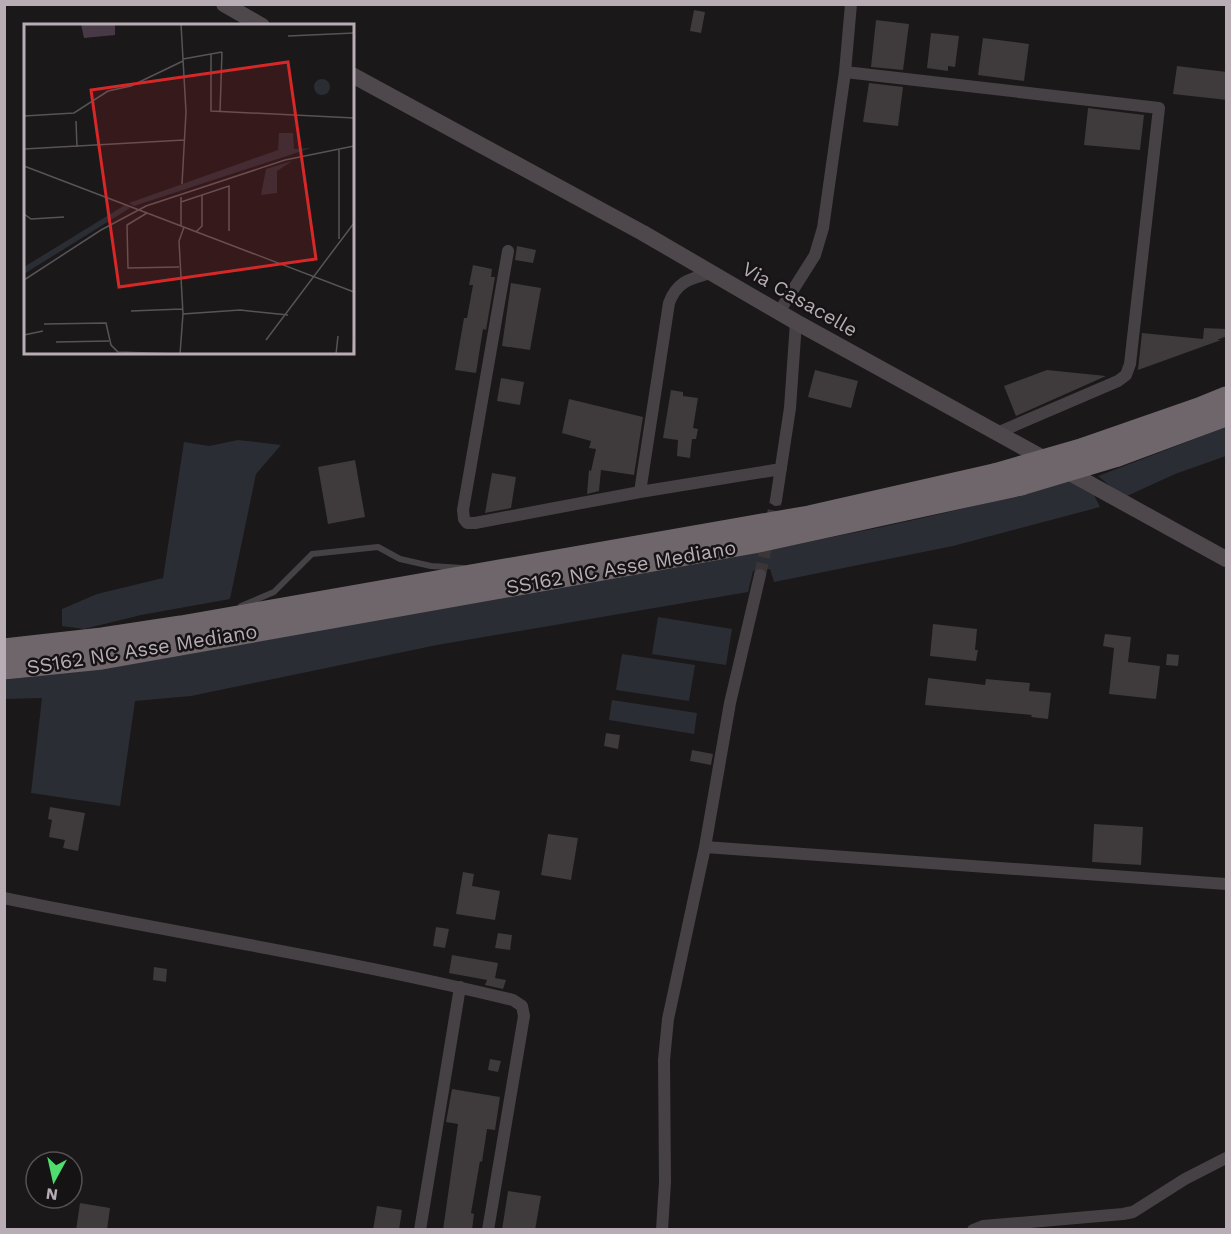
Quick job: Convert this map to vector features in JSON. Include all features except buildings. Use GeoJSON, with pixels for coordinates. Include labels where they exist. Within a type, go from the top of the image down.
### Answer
{"type":"FeatureCollection","features":[{"type":"Feature","properties":{"kind":"highway","name":"SS162 NC Asse Mediano"},"geometry":{"type":"LineString","coordinates":[[4,649],[181,626],[808,516],[994,474],[1084,448],[1227,397]]}},
{"type":"Feature","properties":{"kind":"highway","name":"SS162 NC Asse Mediano"},"geometry":{"type":"LineString","coordinates":[[4,669],[102,659],[754,543],[1021,485],[1118,456],[1227,416]]}},
{"type":"Feature","properties":{"kind":"street"},"geometry":{"type":"LineString","coordinates":[[224,4],[259,24]]}},
{"type":"Feature","properties":{"kind":"street"},"geometry":{"type":"LineString","coordinates":[[779,312],[815,255],[823,228],[845,72],[851,4]]}},
{"type":"Feature","properties":{"kind":"street"},"geometry":{"type":"LineString","coordinates":[[845,72],[1159,108],[1130,364],[1126,375],[1118,381],[997,433]]}},
{"type":"Feature","properties":{"kind":"street","name":"Via Casacelle"},"geometry":{"type":"LineString","coordinates":[[354,76],[1227,559]]}},
{"type":"Feature","properties":{"kind":"street"},"geometry":{"type":"LineString","coordinates":[[508,252],[463,510],[467,523],[781,469]]}},
{"type":"Feature","properties":{"kind":"street"},"geometry":{"type":"LineString","coordinates":[[640,492],[672,293],[678,285],[711,273]]}},
{"type":"Feature","properties":{"kind":"street"},"geometry":{"type":"LineString","coordinates":[[776,500],[790,408],[796,322]]}},
{"type":"Feature","properties":{"kind":"street"},"geometry":{"type":"LineString","coordinates":[[662,1230],[665,1182],[664,1060],[669,1019],[705,847],[730,703],[760,575]]}},
{"type":"Feature","properties":{"kind":"street"},"geometry":{"type":"LineString","coordinates":[[705,847],[1227,884]]}},
{"type":"Feature","properties":{"kind":"street"},"geometry":{"type":"LineString","coordinates":[[4,898],[416,976],[513,1000],[522,1006],[524,1016],[488,1230]]}},
{"type":"Feature","properties":{"kind":"street"},"geometry":{"type":"LineString","coordinates":[[420,1230],[460,987]]}},
{"type":"Feature","properties":{"kind":"street"},"geometry":{"type":"LineString","coordinates":[[973,1230],[983,1226],[1123,1215],[1227,1158]]}},
{"type":"Feature","properties":{"kind":"lane"},"geometry":{"type":"LineString","coordinates":[[181,626],[245,605],[274,592],[312,554],[378,546],[400,559],[431,566],[494,570]]}},
{"type":"Feature","properties":{"kind":"shaded area"},"geometry":{"type":"Polygon","coordinates":[[[1226,427],[1226,456],[1175,474],[1127,496],[1117,492],[1098,476],[1226,427]]]}},
{"type":"Feature","properties":{"kind":"shaded area"},"geometry":{"type":"Polygon","coordinates":[[[238,440],[281,445],[256,474],[230,599],[141,615],[84,629],[62,626],[62,609],[97,594],[163,578],[184,442],[209,446],[238,440]]]}},
{"type":"Feature","properties":{"kind":"shaded area"},"geometry":{"type":"Polygon","coordinates":[[[1069,481],[1094,495],[1100,507],[953,546],[774,582],[770,569],[753,571],[748,592],[437,645],[191,696],[135,701],[120,806],[31,793],[42,698],[5,699],[4,680],[74,671],[783,547],[927,517],[1069,481]]]}},
{"type":"Feature","properties":{"kind":"shaded area"},"geometry":{"type":"Polygon","coordinates":[[[658,617],[732,629],[726,665],[652,654],[658,617]]]}},
{"type":"Feature","properties":{"kind":"shaded area"},"geometry":{"type":"Polygon","coordinates":[[[622,654],[695,665],[689,701],[616,690],[622,654]]]}},
{"type":"Feature","properties":{"kind":"shaded area"},"geometry":{"type":"Polygon","coordinates":[[[612,700],[697,713],[694,734],[609,720],[612,700]]]}},
{"type":"Feature","properties":{"kind":"tunnel"},"geometry":{"type":"LineString","coordinates":[[760,575],[776,500]]}}]}
